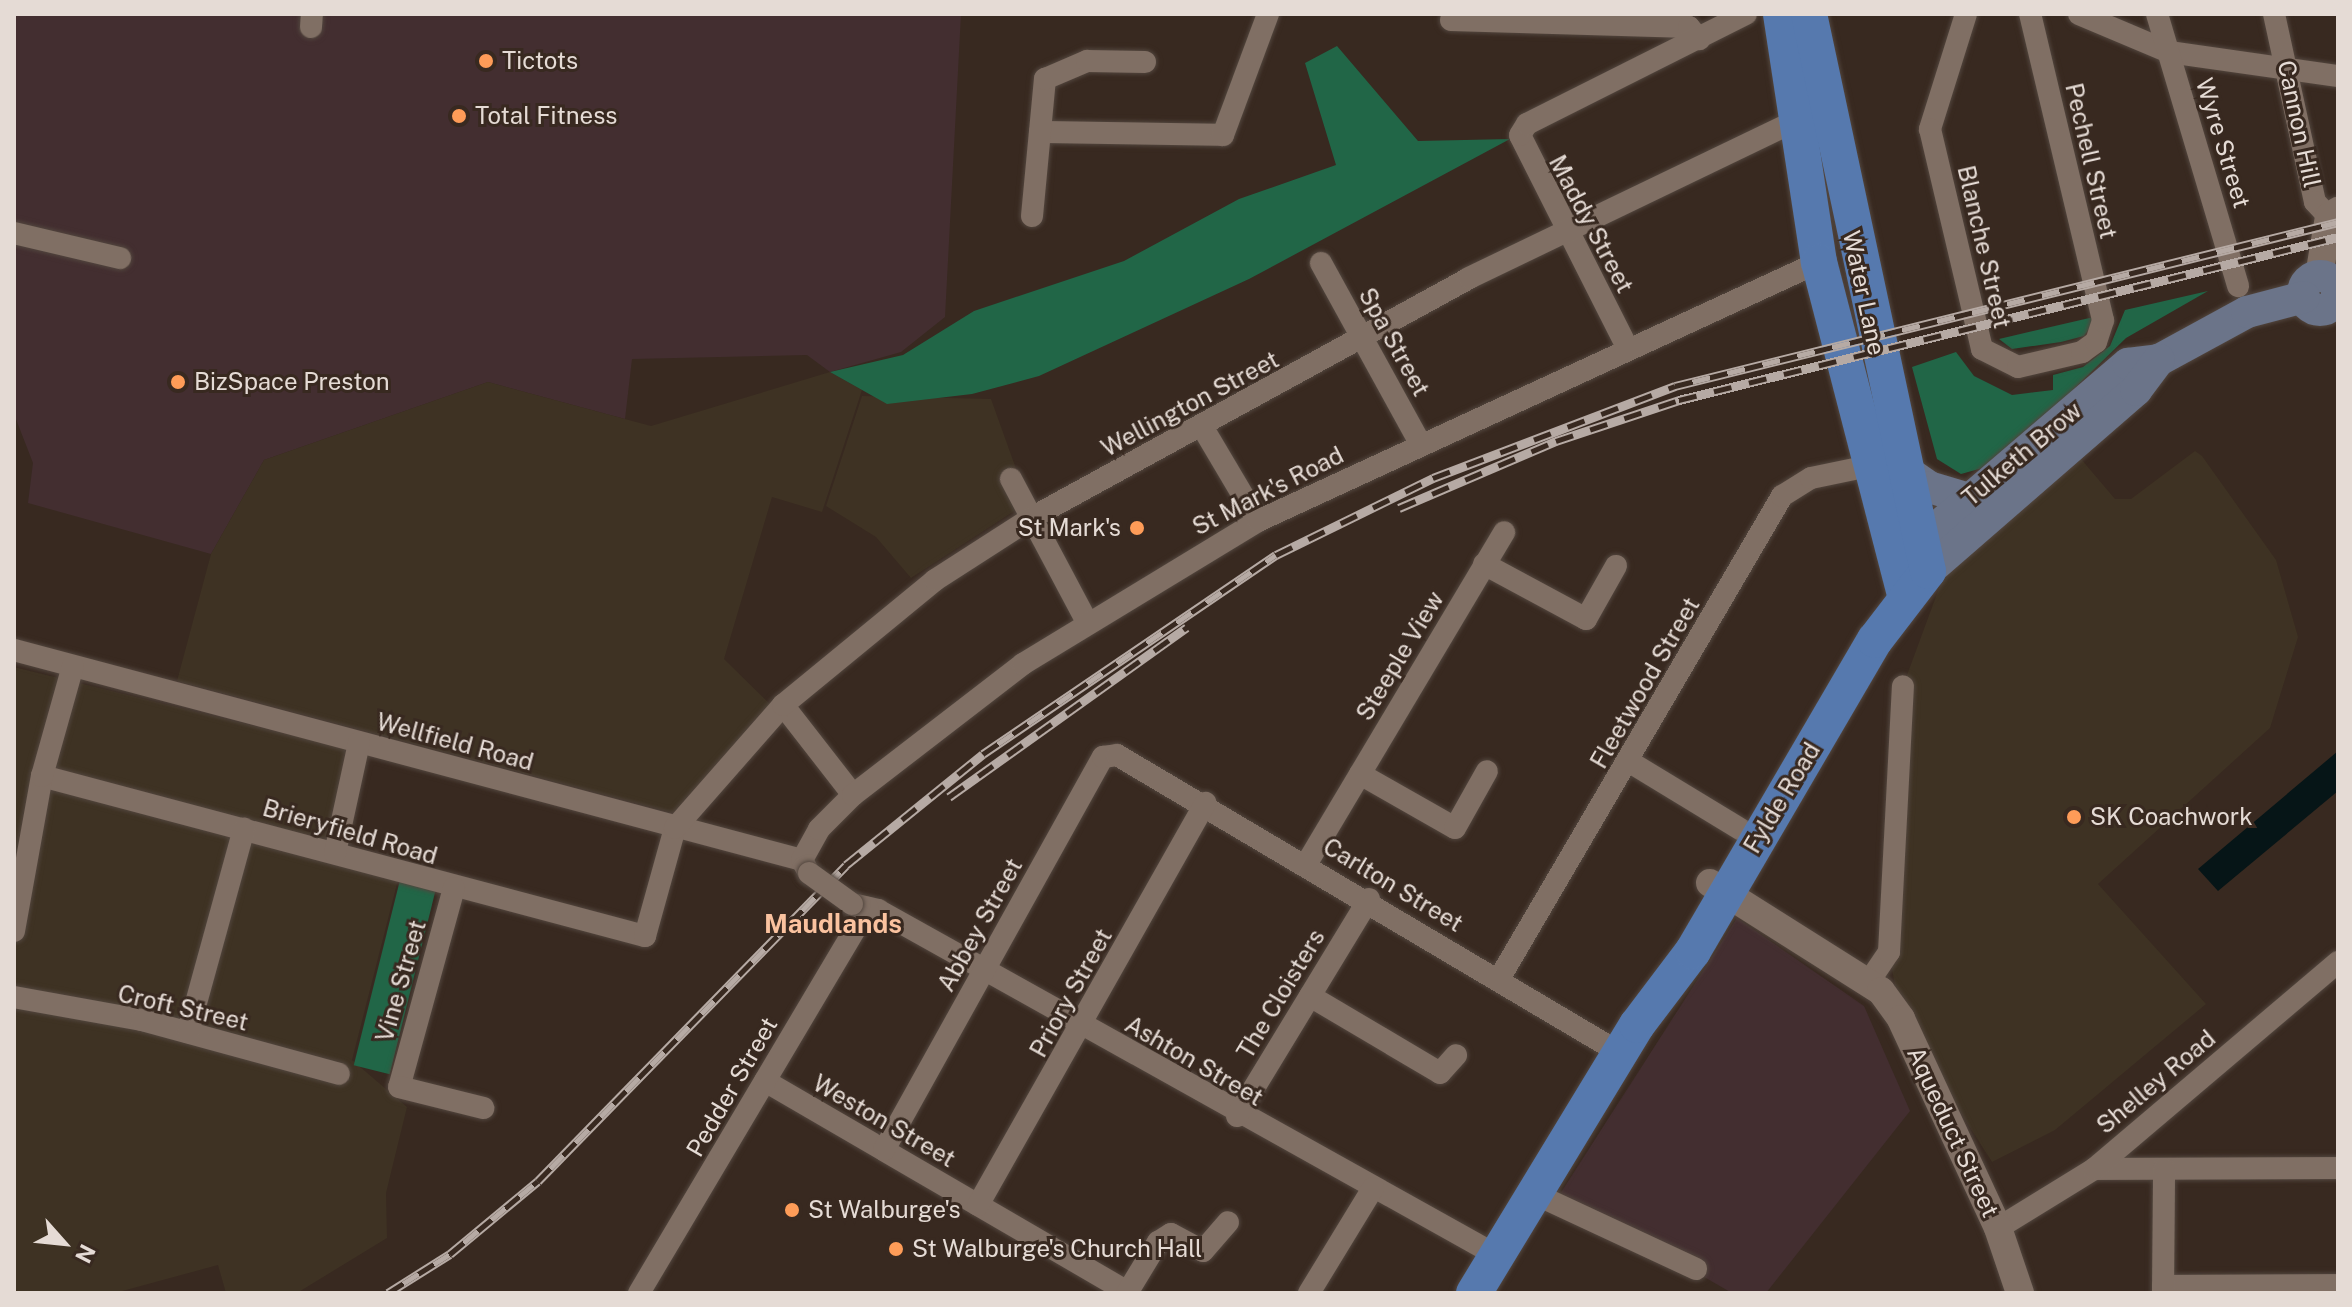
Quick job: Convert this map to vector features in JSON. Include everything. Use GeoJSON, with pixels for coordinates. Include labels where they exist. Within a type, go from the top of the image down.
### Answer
{"type":"FeatureCollection","features":[{"type":"Feature","properties":{"kind":"main road","name":"Water Lane"},"geometry":{"type":"LineString","coordinates":[[1804,17],[1797,120],[1819,262],[1888,466]]}},
{"type":"Feature","properties":{"kind":"main road","name":"Water Lane"},"geometry":{"type":"LineString","coordinates":[[1804,17],[1888,466],[1912,569]]}},
{"type":"Feature","properties":{"kind":"main road","name":"Tulketh Brow"},"geometry":{"type":"LineString","coordinates":[[1912,569],[1969,499],[2128,364],[2159,360],[2247,312],[2324,288]]}},
{"type":"Feature","properties":{"kind":"main road","name":"Tulketh Brow"},"geometry":{"type":"LineString","coordinates":[[1912,569],[2136,390],[2159,360]]}},
{"type":"Feature","properties":{"kind":"main road"},"geometry":{"type":"LineString","coordinates":[[1888,466],[1929,487],[1969,499]]}},
{"type":"Feature","properties":{"kind":"main road","name":"Fylde Road"},"geometry":{"type":"LineString","coordinates":[[1719,888],[1740,829],[1912,569]]}},
{"type":"Feature","properties":{"kind":"main road","name":"Fylde Road"},"geometry":{"type":"LineString","coordinates":[[1474,1293],[1912,569]]}},
{"type":"Feature","properties":{"kind":"street"},"geometry":{"type":"LineString","coordinates":[[1040,132],[1223,135],[1268,14]]}},
{"type":"Feature","properties":{"kind":"street"},"geometry":{"type":"LineString","coordinates":[[1451,20],[1608,19],[1693,27],[1746,14]]}},
{"type":"Feature","properties":{"kind":"street","name":"Blanche Street"},"geometry":{"type":"LineString","coordinates":[[1966,14],[1930,129],[1982,349],[2018,367],[2082,352],[2096,342],[2103,320]]}},
{"type":"Feature","properties":{"kind":"street","name":"Pechell Street"},"geometry":{"type":"LineString","coordinates":[[2030,14],[2103,320]]}},
{"type":"Feature","properties":{"kind":"street"},"geometry":{"type":"LineString","coordinates":[[2079,14],[2169,52],[2338,76]]}},
{"type":"Feature","properties":{"kind":"street","name":"Wyre Street"},"geometry":{"type":"LineString","coordinates":[[2157,14],[2238,286]]}},
{"type":"Feature","properties":{"kind":"street","name":"Cannon Hill"},"geometry":{"type":"LineString","coordinates":[[2274,14],[2315,202],[2334,214],[2324,288]]}},
{"type":"Feature","properties":{"kind":"street","name":"Maddy Street"},"geometry":{"type":"LineString","coordinates":[[1627,347],[1521,148],[1527,124],[1693,27]]}},
{"type":"Feature","properties":{"kind":"street"},"geometry":{"type":"LineString","coordinates":[[1032,216],[1045,79],[1059,67],[1145,62]]}},
{"type":"Feature","properties":{"kind":"street","name":"Wellington Street"},"geometry":{"type":"LineString","coordinates":[[675,828],[783,705],[935,580],[1033,517],[1203,428],[1564,229],[1797,120]]}},
{"type":"Feature","properties":{"kind":"street"},"geometry":{"type":"LineString","coordinates":[[14,233],[120,258]]}},
{"type":"Feature","properties":{"kind":"street","name":"St Mark's Road"},"geometry":{"type":"LineString","coordinates":[[806,867],[819,829],[853,795],[1087,622],[1258,521],[1627,347],[1819,262]]}},
{"type":"Feature","properties":{"kind":"street","name":"Spa Street"},"geometry":{"type":"LineString","coordinates":[[1321,263],[1421,445]]}},
{"type":"Feature","properties":{"kind":"street"},"geometry":{"type":"LineString","coordinates":[[1203,428],[1258,521]]}},
{"type":"Feature","properties":{"kind":"street","name":"Fleetwood Street"},"geometry":{"type":"LineString","coordinates":[[1499,979],[1630,762],[1782,496],[1811,478],[1888,466]]}},
{"type":"Feature","properties":{"kind":"street"},"geometry":{"type":"LineString","coordinates":[[1011,479],[1087,622]]}},
{"type":"Feature","properties":{"kind":"street","name":"Steeple View"},"geometry":{"type":"LineString","coordinates":[[1307,863],[1504,532]]}},
{"type":"Feature","properties":{"kind":"street"},"geometry":{"type":"LineString","coordinates":[[1484,564],[1586,619],[1616,566]]}},
{"type":"Feature","properties":{"kind":"street","name":"Wellfield Road"},"geometry":{"type":"LineString","coordinates":[[14,650],[675,828],[806,867],[860,906]]}},
{"type":"Feature","properties":{"kind":"street"},"geometry":{"type":"LineString","coordinates":[[14,931],[42,776],[73,666]]}},
{"type":"Feature","properties":{"kind":"street"},"geometry":{"type":"LineString","coordinates":[[1870,980],[1889,952],[1903,686]]}},
{"type":"Feature","properties":{"kind":"street"},"geometry":{"type":"LineString","coordinates":[[783,705],[853,795]]}},
{"type":"Feature","properties":{"kind":"street"},"geometry":{"type":"LineString","coordinates":[[335,853],[359,743]]}},
{"type":"Feature","properties":{"kind":"street","name":"Abbey Street"},"geometry":{"type":"LineString","coordinates":[[884,1150],[1103,757],[1117,755],[1137,766]]}},
{"type":"Feature","properties":{"kind":"street"},"geometry":{"type":"LineString","coordinates":[[1630,762],[1740,829]]}},
{"type":"Feature","properties":{"kind":"street","name":"Carlton Street"},"geometry":{"type":"LineString","coordinates":[[1137,766],[1369,899],[1499,979],[1629,1039]]}},
{"type":"Feature","properties":{"kind":"street"},"geometry":{"type":"LineString","coordinates":[[1360,774],[1455,828],[1487,771]]}},
{"type":"Feature","properties":{"kind":"street","name":"Brieryfield Road"},"geometry":{"type":"LineString","coordinates":[[42,776],[335,853],[454,888],[645,936],[675,828]]}},
{"type":"Feature","properties":{"kind":"street","name":"Priory Street"},"geometry":{"type":"LineString","coordinates":[[978,1205],[1083,1027],[1205,803]]}},
{"type":"Feature","properties":{"kind":"street"},"geometry":{"type":"LineString","coordinates":[[188,1032],[244,829]]}},
{"type":"Feature","properties":{"kind":"street","name":"Vine Street"},"geometry":{"type":"LineString","coordinates":[[454,888],[399,1087],[483,1108]]}},
{"type":"Feature","properties":{"kind":"street","name":"Aqueduct Street"},"geometry":{"type":"LineString","coordinates":[[1719,888],[1870,980],[1901,1019],[1998,1228],[2020,1293]]}},
{"type":"Feature","properties":{"kind":"street","name":"The Cloisters"},"geometry":{"type":"LineString","coordinates":[[1237,1116],[1369,899]]}},
{"type":"Feature","properties":{"kind":"street","name":"Ashton Street"},"geometry":{"type":"LineString","coordinates":[[860,906],[1083,1027],[1237,1116],[1496,1255]]}},
{"type":"Feature","properties":{"kind":"street","name":"Pedder Street"},"geometry":{"type":"LineString","coordinates":[[639,1293],[765,1081],[860,906]]}},
{"type":"Feature","properties":{"kind":"street","name":"Shelley Road"},"geometry":{"type":"LineString","coordinates":[[1998,1228],[2094,1169],[2273,1017],[2334,972]]}},
{"type":"Feature","properties":{"kind":"street"},"geometry":{"type":"LineString","coordinates":[[1310,996],[1440,1073],[1456,1055]]}},
{"type":"Feature","properties":{"kind":"street","name":"Croft Street"},"geometry":{"type":"LineString","coordinates":[[14,997],[188,1032],[339,1074]]}},
{"type":"Feature","properties":{"kind":"street","name":"Weston Street"},"geometry":{"type":"LineString","coordinates":[[765,1081],[1127,1292]]}},
{"type":"Feature","properties":{"kind":"street"},"geometry":{"type":"LineString","coordinates":[[2094,1169],[2338,1168]]}},
{"type":"Feature","properties":{"kind":"street"},"geometry":{"type":"LineString","coordinates":[[2164,1169],[2163,1290],[2338,1285]]}},
{"type":"Feature","properties":{"kind":"street"},"geometry":{"type":"LineString","coordinates":[[1309,1293],[1373,1188]]}},
{"type":"Feature","properties":{"kind":"street"},"geometry":{"type":"LineString","coordinates":[[1533,1193],[1696,1269]]}},
{"type":"Feature","properties":{"kind":"street"},"geometry":{"type":"LineString","coordinates":[[1127,1292],[1158,1242],[1171,1234],[1203,1251],[1228,1222]]}},
{"type":"Feature","properties":{"kind":"shaded area"},"geometry":{"type":"Polygon","coordinates":[[[14,14],[961,14],[945,317],[901,352],[830,372],[807,355],[632,359],[625,419],[488,382],[264,460],[211,554],[28,503],[33,463],[14,414],[14,14]]]}},
{"type":"Feature","properties":{"kind":"shaded area"},"geometry":{"type":"Polygon","coordinates":[[[830,372],[862,390],[822,512],[772,497],[724,659],[784,718],[693,818],[177,681],[211,554],[264,460],[488,382],[651,426],[830,372]]]}},
{"type":"Feature","properties":{"kind":"shaded area"},"geometry":{"type":"Polygon","coordinates":[[[862,396],[991,399],[1028,502],[911,578],[876,537],[826,506],[862,396]]]}},
{"type":"Feature","properties":{"kind":"shaded area"},"geometry":{"type":"Polygon","coordinates":[[[2070,446],[2115,499],[2131,499],[2195,451],[2202,456],[2276,560],[2298,637],[2270,728],[2098,884],[2206,1004],[2055,1130],[1992,1162],[1901,1019],[1889,952],[1903,686],[1956,542],[2070,446]]]}},
{"type":"Feature","properties":{"kind":"shaded area"},"geometry":{"type":"Polygon","coordinates":[[[14,667],[368,754],[345,851],[401,868],[352,1060],[407,1107],[386,1193],[387,1238],[297,1293],[226,1293],[218,1265],[115,1293],[14,1293],[14,667]]]}},
{"type":"Feature","properties":{"kind":"shaded area"},"geometry":{"type":"Polygon","coordinates":[[[2338,751],[2338,791],[2218,891],[2198,869],[2338,751]]]}},
{"type":"Feature","properties":{"kind":"shaded area"},"geometry":{"type":"Polygon","coordinates":[[[1737,918],[1864,1006],[1910,1111],[1766,1293],[1732,1293],[1560,1194],[1737,918]]]}},
{"type":"Feature","properties":{"kind":"green space"},"geometry":{"type":"Polygon","coordinates":[[[1337,46],[1418,141],[1510,139],[1249,279],[1039,376],[972,394],[887,404],[830,372],[903,355],[974,311],[1124,261],[1239,199],[1336,165],[1305,63],[1337,46]]]}},
{"type":"Feature","properties":{"kind":"green space"},"geometry":{"type":"Polygon","coordinates":[[[2208,291],[2126,338],[1997,464],[1961,474],[1937,459],[1912,367],[1956,352],[1974,376],[2012,395],[2053,390],[2053,375],[2083,367],[2110,346],[2125,310],[2208,291]]]}},
{"type":"Feature","properties":{"kind":"green space"},"geometry":{"type":"Polygon","coordinates":[[[2098,316],[2084,336],[2061,342],[2012,349],[1999,339],[2098,316]]]}},
{"type":"Feature","properties":{"kind":"green space"},"geometry":{"type":"Polygon","coordinates":[[[400,880],[436,889],[390,1074],[354,1065],[400,880]]]}},
{"type":"Feature","properties":{"kind":"railway"},"geometry":{"type":"LineString","coordinates":[[388,1293],[450,1254],[538,1181],[846,865],[983,754],[1276,555],[1433,478],[1675,386],[2338,222]]}},
{"type":"Feature","properties":{"kind":"railway"},"geometry":{"type":"LineString","coordinates":[[1399,508],[1556,441],[1679,400],[2338,237]]}},
{"type":"Feature","properties":{"kind":"railway"},"geometry":{"type":"LineString","coordinates":[[949,797],[1187,627]]}},
{"type":"Feature","properties":{"kind":"place","name":"Tictots"},"geometry":{"type":"Point","coordinates":[486,61]}},
{"type":"Feature","properties":{"kind":"place","name":"Total Fitness"},"geometry":{"type":"Point","coordinates":[459,116]}},
{"type":"Feature","properties":{"kind":"place","name":"BizSpace Preston"},"geometry":{"type":"Point","coordinates":[178,382]}},
{"type":"Feature","properties":{"kind":"place","name":"St Mark's"},"geometry":{"type":"Point","coordinates":[1137,528]}},
{"type":"Feature","properties":{"kind":"place","name":"SK Coachwork"},"geometry":{"type":"Point","coordinates":[2074,817]}},
{"type":"Feature","properties":{"kind":"place","name":"St Walburge's"},"geometry":{"type":"Point","coordinates":[792,1210]}},
{"type":"Feature","properties":{"kind":"place","name":"St Walburge's Church Hall"},"geometry":{"type":"Point","coordinates":[896,1249]}},
{"type":"Feature","properties":{"kind":"district","name":"Maudlands"},"geometry":{"type":"Point","coordinates":[833,924]}}]}
